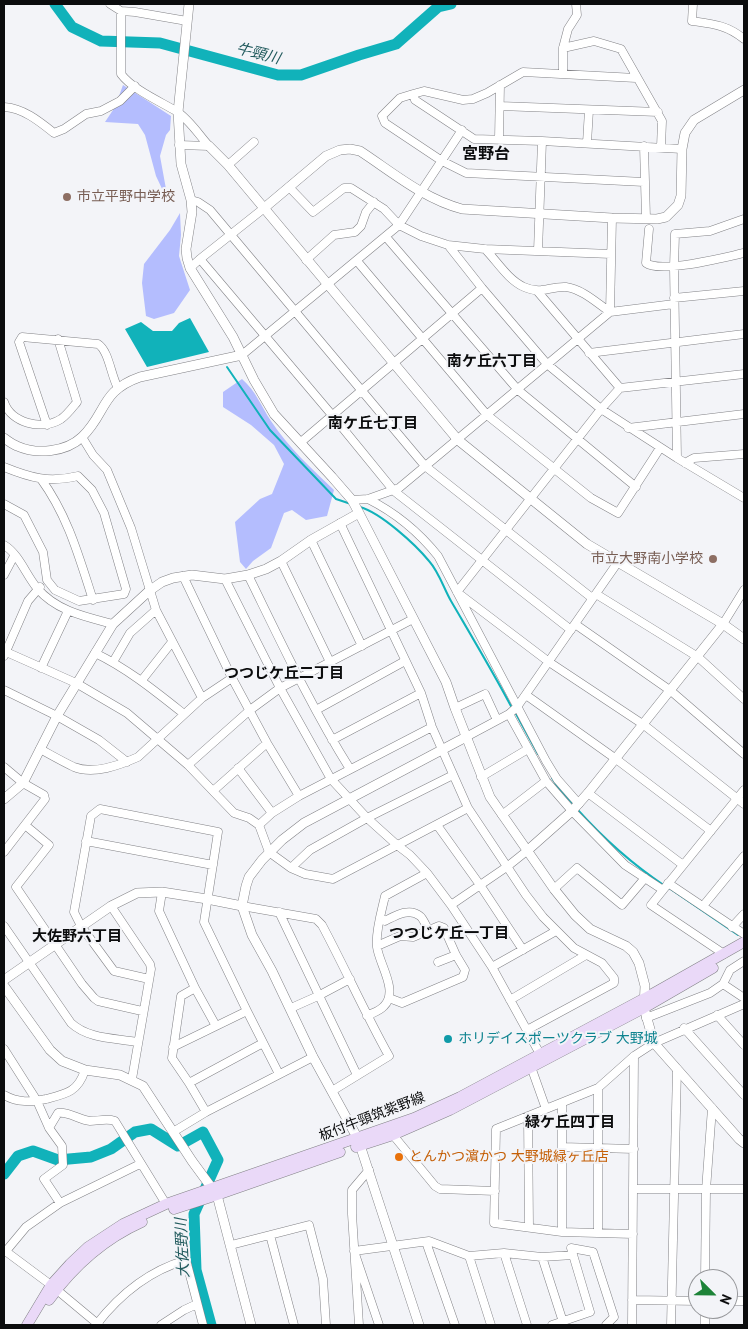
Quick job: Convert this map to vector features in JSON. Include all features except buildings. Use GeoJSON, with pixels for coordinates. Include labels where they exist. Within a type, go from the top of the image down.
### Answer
{"type":"FeatureCollection","features":[{"type":"Feature","properties":{"kind":"main road","name":"板付牛頸筑紫野線"},"geometry":{"type":"LineString","coordinates":[[359,1142],[393,1135],[450,1110],[530,1064],[540,1054],[645,1008],[744,942]]}},
{"type":"Feature","properties":{"kind":"main road","name":"板付牛頸筑紫野線"},"geometry":{"type":"LineString","coordinates":[[34,1325],[54,1287],[98,1247],[135,1225],[215,1192],[359,1142],[414,1118],[645,1008],[744,950]]}},
{"type":"Feature","properties":{"kind":"main road","name":"板付牛頸筑紫野線"},"geometry":{"type":"LineString","coordinates":[[27,1325],[70,1264],[88,1247],[123,1224],[166,1204],[215,1192]]}},
{"type":"Feature","properties":{"kind":"street"},"geometry":{"type":"LineString","coordinates":[[110,4],[121,11],[187,21]]}},
{"type":"Feature","properties":{"kind":"street"},"geometry":{"type":"LineString","coordinates":[[189,4],[185,59],[178,112],[181,164],[191,200],[192,212],[186,248],[190,268],[233,337],[254,380],[274,414],[352,500],[360,512],[446,682],[454,708],[490,797],[554,889],[590,929],[626,946],[633,952],[639,963],[645,986],[645,1008],[654,1043],[744,1143]]}},
{"type":"Feature","properties":{"kind":"street"},"geometry":{"type":"LineString","coordinates":[[563,74],[563,48],[568,29],[577,15],[576,4]]}},
{"type":"Feature","properties":{"kind":"street"},"geometry":{"type":"LineString","coordinates":[[693,4],[692,21],[724,26],[736,32],[744,39]]}},
{"type":"Feature","properties":{"kind":"street"},"geometry":{"type":"LineString","coordinates":[[121,11],[120,74],[124,79],[178,112],[228,165],[458,440],[588,544],[723,624],[744,639]]}},
{"type":"Feature","properties":{"kind":"street"},"geometry":{"type":"LineString","coordinates":[[563,48],[594,42],[621,49],[662,121],[661,147]]}},
{"type":"Feature","properties":{"kind":"street"},"geometry":{"type":"LineString","coordinates":[[636,78],[523,72],[473,99],[463,100],[424,92],[400,98],[382,116],[385,123],[442,161],[466,173],[644,182]]}},
{"type":"Feature","properties":{"kind":"street"},"geometry":{"type":"LineString","coordinates":[[499,139],[500,85]]}},
{"type":"Feature","properties":{"kind":"street"},"geometry":{"type":"LineString","coordinates":[[4,107],[15,107],[54,133],[64,129],[86,114],[101,111],[120,101],[135,86]]}},
{"type":"Feature","properties":{"kind":"street"},"geometry":{"type":"LineString","coordinates":[[190,268],[326,156],[340,150],[360,151],[421,192],[447,205],[462,209],[612,218],[657,219],[666,217],[678,205],[681,196],[684,133],[694,120],[744,90]]}},
{"type":"Feature","properties":{"kind":"street"},"geometry":{"type":"LineString","coordinates":[[413,94],[415,100],[474,139],[682,149]]}},
{"type":"Feature","properties":{"kind":"street"},"geometry":{"type":"LineString","coordinates":[[500,106],[658,112]]}},
{"type":"Feature","properties":{"kind":"street"},"geometry":{"type":"LineString","coordinates":[[587,143],[589,110]]}},
{"type":"Feature","properties":{"kind":"street"},"geometry":{"type":"LineString","coordinates":[[4,438],[16,446],[31,450],[50,451],[67,446],[82,437],[106,401],[118,388],[129,381],[242,355],[399,225],[462,130]]}},
{"type":"Feature","properties":{"kind":"street"},"geometry":{"type":"LineString","coordinates":[[538,251],[542,141]]}},
{"type":"Feature","properties":{"kind":"street"},"geometry":{"type":"LineString","coordinates":[[228,165],[254,142]]}},
{"type":"Feature","properties":{"kind":"street"},"geometry":{"type":"LineString","coordinates":[[179,145],[209,146]]}},
{"type":"Feature","properties":{"kind":"street"},"geometry":{"type":"LineString","coordinates":[[644,146],[646,218]]}},
{"type":"Feature","properties":{"kind":"street"},"geometry":{"type":"LineString","coordinates":[[289,187],[313,212],[344,188],[351,188],[384,209],[399,225],[421,236],[448,245],[485,249],[611,254]]}},
{"type":"Feature","properties":{"kind":"street"},"geometry":{"type":"LineString","coordinates":[[191,200],[210,210],[425,466],[505,531],[594,596],[698,658],[744,699]]}},
{"type":"Feature","properties":{"kind":"street"},"geometry":{"type":"LineString","coordinates":[[306,260],[334,235],[355,232],[361,226],[366,212],[374,202]]}},
{"type":"Feature","properties":{"kind":"street"},"geometry":{"type":"LineString","coordinates":[[610,312],[612,218]]}},
{"type":"Feature","properties":{"kind":"street"},"geometry":{"type":"LineString","coordinates":[[677,458],[674,301],[675,234],[710,231],[744,219]]}},
{"type":"Feature","properties":{"kind":"street"},"geometry":{"type":"LineString","coordinates":[[649,229],[646,263],[650,266],[674,267],[744,253]]}},
{"type":"Feature","properties":{"kind":"street"},"geometry":{"type":"LineString","coordinates":[[386,237],[518,390],[636,487]]}},
{"type":"Feature","properties":{"kind":"street"},"geometry":{"type":"LineString","coordinates":[[448,245],[547,364],[601,410],[744,498]]}},
{"type":"Feature","properties":{"kind":"street"},"geometry":{"type":"LineString","coordinates":[[485,249],[516,282],[538,292],[620,388]]}},
{"type":"Feature","properties":{"kind":"street"},"geometry":{"type":"LineString","coordinates":[[200,258],[394,491],[482,560],[573,627],[671,690],[744,754]]}},
{"type":"Feature","properties":{"kind":"street"},"geometry":{"type":"LineString","coordinates":[[357,261],[487,415],[591,498],[618,513],[660,448]]}},
{"type":"Feature","properties":{"kind":"street"},"geometry":{"type":"LineString","coordinates":[[538,292],[557,287],[577,290],[610,312]]}},
{"type":"Feature","properties":{"kind":"street"},"geometry":{"type":"LineString","coordinates":[[301,442],[482,288]]}},
{"type":"Feature","properties":{"kind":"street"},"geometry":{"type":"LineString","coordinates":[[352,500],[368,499],[394,491],[458,440],[610,312],[744,291]]}},
{"type":"Feature","properties":{"kind":"street"},"geometry":{"type":"LineString","coordinates":[[589,353],[744,334]]}},
{"type":"Feature","properties":{"kind":"street"},"geometry":{"type":"LineString","coordinates":[[47,425],[20,342],[22,337],[93,342],[102,346],[118,388]]}},
{"type":"Feature","properties":{"kind":"street"},"geometry":{"type":"LineString","coordinates":[[4,402],[6,407],[19,420],[32,425],[47,425],[61,419],[77,402],[58,339]]}},
{"type":"Feature","properties":{"kind":"street"},"geometry":{"type":"LineString","coordinates":[[457,592],[577,439],[620,388],[744,374]]}},
{"type":"Feature","properties":{"kind":"street"},"geometry":{"type":"LineString","coordinates":[[628,428],[677,420],[744,414]]}},
{"type":"Feature","properties":{"kind":"street"},"geometry":{"type":"LineString","coordinates":[[82,437],[93,455],[107,470],[120,497],[156,610],[202,698]]}},
{"type":"Feature","properties":{"kind":"street"},"geometry":{"type":"LineString","coordinates":[[685,463],[694,458],[744,454]]}},
{"type":"Feature","properties":{"kind":"street"},"geometry":{"type":"LineString","coordinates":[[4,467],[26,476],[41,479],[61,480],[78,476],[92,490],[104,513],[126,589],[124,594],[79,601],[56,590],[47,580],[43,552],[24,515],[4,504]]}},
{"type":"Feature","properties":{"kind":"street"},"geometry":{"type":"LineString","coordinates":[[41,479],[55,498],[70,532],[93,600]]}},
{"type":"Feature","properties":{"kind":"street"},"geometry":{"type":"LineString","coordinates":[[368,499],[389,509],[413,528],[438,556],[517,707],[575,808]]}},
{"type":"Feature","properties":{"kind":"street"},"geometry":{"type":"LineString","coordinates":[[4,799],[23,783],[57,716],[113,624],[149,592],[162,582],[183,576],[192,575],[225,579],[248,575],[281,561],[310,540],[360,512]]}},
{"type":"Feature","properties":{"kind":"street"},"geometry":{"type":"LineString","coordinates":[[340,523],[421,694],[432,727],[468,808],[526,895],[556,931],[574,948],[602,963],[614,978],[614,983],[527,1030]]}},
{"type":"Feature","properties":{"kind":"street"},"geometry":{"type":"LineString","coordinates":[[310,540],[362,646]]}},
{"type":"Feature","properties":{"kind":"street"},"geometry":{"type":"LineString","coordinates":[[4,545],[38,589],[68,611],[113,624]]}},
{"type":"Feature","properties":{"kind":"street"},"geometry":{"type":"LineString","coordinates":[[4,575],[14,556]]}},
{"type":"Feature","properties":{"kind":"street"},"geometry":{"type":"LineString","coordinates":[[281,561],[330,662]]}},
{"type":"Feature","properties":{"kind":"street"},"geometry":{"type":"LineString","coordinates":[[419,1325],[359,1142],[313,1057],[291,1008],[252,935],[242,906],[246,886],[249,877],[269,852],[304,823],[509,714],[526,695],[618,562]]}},
{"type":"Feature","properties":{"kind":"street"},"geometry":{"type":"LineString","coordinates":[[248,575],[299,679],[350,769]]}},
{"type":"Feature","properties":{"kind":"street"},"geometry":{"type":"LineString","coordinates":[[183,576],[232,678],[267,743],[299,796]]}},
{"type":"Feature","properties":{"kind":"street"},"geometry":{"type":"LineString","coordinates":[[225,579],[280,688],[331,779],[367,818],[396,845],[410,855],[451,905],[492,967],[540,1054]]}},
{"type":"Feature","properties":{"kind":"street"},"geometry":{"type":"LineString","coordinates":[[47,580],[28,601],[4,653],[76,683],[128,713],[188,765],[234,814],[249,818],[259,825],[269,852],[291,868],[304,874],[333,879],[468,808]]}},
{"type":"Feature","properties":{"kind":"street"},"geometry":{"type":"LineString","coordinates":[[451,905],[508,866],[575,808],[698,658],[723,624],[744,590]]}},
{"type":"Feature","properties":{"kind":"street"},"geometry":{"type":"LineString","coordinates":[[457,592],[549,662],[644,725],[744,804]]}},
{"type":"Feature","properties":{"kind":"street"},"geometry":{"type":"LineString","coordinates":[[113,662],[130,633],[156,610]]}},
{"type":"Feature","properties":{"kind":"street"},"geometry":{"type":"LineString","coordinates":[[41,668],[68,611]]}},
{"type":"Feature","properties":{"kind":"street"},"geometry":{"type":"LineString","coordinates":[[188,765],[250,710],[280,688],[413,619]]}},
{"type":"Feature","properties":{"kind":"street"},"geometry":{"type":"LineString","coordinates":[[142,680],[172,642]]}},
{"type":"Feature","properties":{"kind":"street"},"geometry":{"type":"LineString","coordinates":[[95,653],[142,680],[184,714]]}},
{"type":"Feature","properties":{"kind":"street"},"geometry":{"type":"LineString","coordinates":[[316,710],[405,661]]}},
{"type":"Feature","properties":{"kind":"street"},"geometry":{"type":"LineString","coordinates":[[40,749],[76,768],[92,771],[127,762],[138,757],[202,698],[232,678]]}},
{"type":"Feature","properties":{"kind":"street"},"geometry":{"type":"LineString","coordinates":[[4,690],[57,716],[99,740],[127,762]]}},
{"type":"Feature","properties":{"kind":"street"},"geometry":{"type":"LineString","coordinates":[[332,740],[421,694]]}},
{"type":"Feature","properties":{"kind":"street"},"geometry":{"type":"LineString","coordinates":[[454,708],[486,694],[497,720]]}},
{"type":"Feature","properties":{"kind":"street"},"geometry":{"type":"LineString","coordinates":[[526,695],[616,759],[711,831]]}},
{"type":"Feature","properties":{"kind":"street"},"geometry":{"type":"LineString","coordinates":[[509,714],[546,781],[575,808],[625,865],[662,890]]}},
{"type":"Feature","properties":{"kind":"street"},"geometry":{"type":"LineString","coordinates":[[259,825],[272,813],[299,796],[432,727]]}},
{"type":"Feature","properties":{"kind":"street"},"geometry":{"type":"LineString","coordinates":[[213,791],[267,743]]}},
{"type":"Feature","properties":{"kind":"street"},"geometry":{"type":"LineString","coordinates":[[481,777],[528,749]]}},
{"type":"Feature","properties":{"kind":"street"},"geometry":{"type":"LineString","coordinates":[[4,767],[23,783],[44,795],[45,799],[4,852]]}},
{"type":"Feature","properties":{"kind":"street"},"geometry":{"type":"LineString","coordinates":[[238,768],[272,813]]}},
{"type":"Feature","properties":{"kind":"street"},"geometry":{"type":"LineString","coordinates":[[291,868],[310,850],[367,818],[453,774]]}},
{"type":"Feature","properties":{"kind":"street"},"geometry":{"type":"LineString","coordinates":[[502,815],[546,781]]}},
{"type":"Feature","properties":{"kind":"street"},"geometry":{"type":"LineString","coordinates":[[724,954],[651,905],[744,790]]}},
{"type":"Feature","properties":{"kind":"street"},"geometry":{"type":"LineString","coordinates":[[588,793],[682,865]]}},
{"type":"Feature","properties":{"kind":"street"},"geometry":{"type":"LineString","coordinates":[[149,979],[114,971],[81,926],[74,912],[90,816],[100,809],[218,832],[204,922],[246,1012],[279,1074]]}},
{"type":"Feature","properties":{"kind":"street"},"geometry":{"type":"LineString","coordinates":[[25,825],[49,845],[16,887],[82,984],[94,998],[142,1011]]}},
{"type":"Feature","properties":{"kind":"street"},"geometry":{"type":"LineString","coordinates":[[437,825],[480,885],[522,950]]}},
{"type":"Feature","properties":{"kind":"street"},"geometry":{"type":"LineString","coordinates":[[86,841],[213,865]]}},
{"type":"Feature","properties":{"kind":"street"},"geometry":{"type":"LineString","coordinates":[[703,906],[744,856]]}},
{"type":"Feature","properties":{"kind":"street"},"geometry":{"type":"LineString","coordinates":[[554,889],[577,868],[622,905],[645,878]]}},
{"type":"Feature","properties":{"kind":"street"},"geometry":{"type":"LineString","coordinates":[[367,1016],[384,1007],[389,998],[388,979],[376,946],[385,896],[427,874]]}},
{"type":"Feature","properties":{"kind":"street"},"geometry":{"type":"LineString","coordinates":[[668,883],[744,934]]}},
{"type":"Feature","properties":{"kind":"street"},"geometry":{"type":"LineString","coordinates":[[162,892],[158,911],[216,1026]]}},
{"type":"Feature","properties":{"kind":"street"},"geometry":{"type":"LineString","coordinates":[[4,980],[111,906],[137,893],[162,892],[207,898],[316,920],[322,925],[389,1056],[332,1091]]}},
{"type":"Feature","properties":{"kind":"street"},"geometry":{"type":"LineString","coordinates":[[111,906],[150,964],[132,1079]]}},
{"type":"Feature","properties":{"kind":"street"},"geometry":{"type":"LineString","coordinates":[[279,912],[357,1075]]}},
{"type":"Feature","properties":{"kind":"street"},"geometry":{"type":"LineString","coordinates":[[380,918],[385,921],[400,914],[410,912],[420,916],[428,929]]}},
{"type":"Feature","properties":{"kind":"street"},"geometry":{"type":"LineString","coordinates":[[732,927],[744,914]]}},
{"type":"Feature","properties":{"kind":"street"},"geometry":{"type":"LineString","coordinates":[[4,926],[71,1023],[86,1033],[137,1042]]}},
{"type":"Feature","properties":{"kind":"street"},"geometry":{"type":"LineString","coordinates":[[376,946],[400,936],[413,937],[428,929],[439,926],[444,928],[465,970],[463,977],[402,1003],[389,998]]}},
{"type":"Feature","properties":{"kind":"street"},"geometry":{"type":"LineString","coordinates":[[492,967],[556,931]]}},
{"type":"Feature","properties":{"kind":"street"},"geometry":{"type":"LineString","coordinates":[[438,962],[456,955]]}},
{"type":"Feature","properties":{"kind":"street"},"geometry":{"type":"LineString","coordinates":[[510,1000],[586,955]]}},
{"type":"Feature","properties":{"kind":"street"},"geometry":{"type":"LineString","coordinates":[[645,1008],[710,993],[722,984],[730,970],[744,961]]}},
{"type":"Feature","properties":{"kind":"street"},"geometry":{"type":"LineString","coordinates":[[291,1008],[350,979]]}},
{"type":"Feature","properties":{"kind":"street"},"geometry":{"type":"LineString","coordinates":[[722,984],[744,998]]}},
{"type":"Feature","properties":{"kind":"street"},"geometry":{"type":"LineString","coordinates":[[4,986],[50,1050],[62,1061],[85,1070],[120,1075],[132,1079],[143,1086],[192,1161],[215,1192],[231,1245],[251,1325]]}},
{"type":"Feature","properties":{"kind":"street"},"geometry":{"type":"LineString","coordinates":[[196,988],[181,996],[172,1058],[189,1082],[206,1112]]}},
{"type":"Feature","properties":{"kind":"street"},"geometry":{"type":"LineString","coordinates":[[633,1234],[562,1232],[494,1223],[496,1129],[598,1088],[634,1056],[654,1043],[684,1028],[744,1004]]}},
{"type":"Feature","properties":{"kind":"street"},"geometry":{"type":"LineString","coordinates":[[173,1047],[246,1012]]}},
{"type":"Feature","properties":{"kind":"street"},"geometry":{"type":"LineString","coordinates":[[717,1015],[744,1045]]}},
{"type":"Feature","properties":{"kind":"street"},"geometry":{"type":"LineString","coordinates":[[684,1028],[744,1095]]}},
{"type":"Feature","properties":{"kind":"street"},"geometry":{"type":"LineString","coordinates":[[189,1082],[263,1043]]}},
{"type":"Feature","properties":{"kind":"street"},"geometry":{"type":"LineString","coordinates":[[4,1049],[37,1101],[49,1128],[62,1146],[63,1165],[44,1179],[60,1203]]}},
{"type":"Feature","properties":{"kind":"street"},"geometry":{"type":"LineString","coordinates":[[632,1325],[634,1056]]}},
{"type":"Feature","properties":{"kind":"street"},"geometry":{"type":"LineString","coordinates":[[174,1133],[206,1112],[313,1057]]}},
{"type":"Feature","properties":{"kind":"street"},"geometry":{"type":"LineString","coordinates":[[530,1064],[546,1109]]}},
{"type":"Feature","properties":{"kind":"street"},"geometry":{"type":"LineString","coordinates":[[671,1325],[677,1069]]}},
{"type":"Feature","properties":{"kind":"street"},"geometry":{"type":"LineString","coordinates":[[4,1095],[22,1102],[61,1096],[71,1091],[82,1080],[85,1070]]}},
{"type":"Feature","properties":{"kind":"street"},"geometry":{"type":"LineString","coordinates":[[598,1088],[598,1233]]}},
{"type":"Feature","properties":{"kind":"street"},"geometry":{"type":"LineString","coordinates":[[562,1102],[562,1232]]}},
{"type":"Feature","properties":{"kind":"street"},"geometry":{"type":"LineString","coordinates":[[705,1269],[706,1190],[712,1108]]}},
{"type":"Feature","properties":{"kind":"street"},"geometry":{"type":"LineString","coordinates":[[49,1128],[58,1113],[62,1112],[78,1119],[115,1121],[166,1204]]}},
{"type":"Feature","properties":{"kind":"street"},"geometry":{"type":"LineString","coordinates":[[528,1116],[529,1227]]}},
{"type":"Feature","properties":{"kind":"street"},"geometry":{"type":"LineString","coordinates":[[393,1135],[435,1186],[440,1189],[495,1191]]}},
{"type":"Feature","properties":{"kind":"street"},"geometry":{"type":"LineString","coordinates":[[562,1147],[634,1149]]}},
{"type":"Feature","properties":{"kind":"street"},"geometry":{"type":"LineString","coordinates":[[140,1164],[60,1203],[26,1227],[5,1250],[54,1287],[97,1325],[118,1299],[131,1288],[160,1270],[186,1260],[203,1325]]}},
{"type":"Feature","properties":{"kind":"street"},"geometry":{"type":"LineString","coordinates":[[359,1325],[352,1190],[369,1170]]}},
{"type":"Feature","properties":{"kind":"street"},"geometry":{"type":"LineString","coordinates":[[633,1189],[744,1189]]}},
{"type":"Feature","properties":{"kind":"street"},"geometry":{"type":"LineString","coordinates":[[231,1245],[309,1225],[323,1280],[326,1325]]}},
{"type":"Feature","properties":{"kind":"street"},"geometry":{"type":"LineString","coordinates":[[270,1234],[294,1325]]}},
{"type":"Feature","properties":{"kind":"street"},"geometry":{"type":"LineString","coordinates":[[354,1252],[430,1241],[469,1256],[504,1253],[542,1257],[572,1255]]}},
{"type":"Feature","properties":{"kind":"street"},"geometry":{"type":"LineString","coordinates":[[426,1242],[455,1325]]}},
{"type":"Feature","properties":{"kind":"street"},"geometry":{"type":"LineString","coordinates":[[552,1325],[563,1323],[590,1312],[571,1248],[593,1252],[614,1317],[606,1325]]}},
{"type":"Feature","properties":{"kind":"street"},"geometry":{"type":"LineString","coordinates":[[354,1252],[379,1325]]}},
{"type":"Feature","properties":{"kind":"street"},"geometry":{"type":"LineString","coordinates":[[504,1253],[527,1325]]}},
{"type":"Feature","properties":{"kind":"street"},"geometry":{"type":"LineString","coordinates":[[469,1256],[491,1325]]}},
{"type":"Feature","properties":{"kind":"street"},"geometry":{"type":"LineString","coordinates":[[542,1257],[563,1323]]}},
{"type":"Feature","properties":{"kind":"street"},"geometry":{"type":"LineString","coordinates":[[632,1300],[688,1301]]}},
{"type":"Feature","properties":{"kind":"street"},"geometry":{"type":"LineString","coordinates":[[161,1325],[197,1304]]}},
{"type":"Feature","properties":{"kind":"shaded area"},"geometry":{"type":"Polygon","coordinates":[[[123,85],[171,116],[170,130],[166,135],[160,156],[166,189],[164,193],[156,176],[145,135],[138,124],[105,122],[115,107],[123,85]]]}},
{"type":"Feature","properties":{"kind":"shaded area"},"geometry":{"type":"Polygon","coordinates":[[[180,213],[181,235],[179,256],[190,290],[174,313],[154,319],[146,316],[142,283],[144,264],[170,230],[180,213]]]}},
{"type":"Feature","properties":{"kind":"shaded area"},"geometry":{"type":"Polygon","coordinates":[[[190,318],[209,352],[147,367],[125,329],[141,322],[153,331],[172,331],[179,323],[190,318]]]}},
{"type":"Feature","properties":{"kind":"shaded area"},"geometry":{"type":"Polygon","coordinates":[[[242,379],[255,394],[285,440],[334,490],[327,516],[306,520],[292,510],[284,513],[271,548],[253,561],[246,569],[240,562],[235,522],[260,499],[272,494],[284,464],[274,445],[251,425],[223,407],[223,392],[242,379]]]}},
{"type":"Feature","properties":{"kind":"waterway","name":"牛頸川"},"geometry":{"type":"LineString","coordinates":[[55,4],[72,27],[101,41],[160,43],[278,75],[301,75],[396,44],[438,7],[451,4]]}},
{"type":"Feature","properties":{"kind":"waterway"},"geometry":{"type":"LineString","coordinates":[[227,367],[270,430],[336,499],[351,504]]}},
{"type":"Feature","properties":{"kind":"waterway"},"geometry":{"type":"LineString","coordinates":[[360,507],[378,516],[397,530],[433,565],[451,601],[512,708]]}},
{"type":"Feature","properties":{"kind":"waterway"},"geometry":{"type":"LineString","coordinates":[[515,712],[538,754]]}},
{"type":"Feature","properties":{"kind":"waterway"},"geometry":{"type":"LineString","coordinates":[[552,778],[574,805]]}},
{"type":"Feature","properties":{"kind":"waterway"},"geometry":{"type":"LineString","coordinates":[[577,809],[618,850],[665,886]]}},
{"type":"Feature","properties":{"kind":"waterway"},"geometry":{"type":"LineString","coordinates":[[669,888],[738,935]]}},
{"type":"Feature","properties":{"kind":"waterway","name":"大佐野川"},"geometry":{"type":"LineString","coordinates":[[4,1174],[18,1156],[33,1151],[58,1160],[91,1157],[111,1149],[135,1132],[151,1129],[178,1146],[203,1132],[218,1160],[194,1214],[196,1270],[211,1325]]}},
{"type":"Feature","properties":{"kind":"place","name":"市立平野中学校"},"geometry":{"type":"Point","coordinates":[67,197]}},
{"type":"Feature","properties":{"kind":"place","name":"市立大野南小学校"},"geometry":{"type":"Point","coordinates":[713,559]}},
{"type":"Feature","properties":{"kind":"place","name":"ホリデイスポーツクラブ 大野城"},"geometry":{"type":"Point","coordinates":[448,1039]}},
{"type":"Feature","properties":{"kind":"place","name":"とんかつ濵かつ 大野城緑ヶ丘店"},"geometry":{"type":"Point","coordinates":[399,1157]}},
{"type":"Feature","properties":{"kind":"district","name":"宮野台"},"geometry":{"type":"Point","coordinates":[486,154]}},
{"type":"Feature","properties":{"kind":"district","name":"南ケ丘六丁目"},"geometry":{"type":"Point","coordinates":[492,362]}},
{"type":"Feature","properties":{"kind":"district","name":"南ケ丘七丁目"},"geometry":{"type":"Point","coordinates":[373,424]}},
{"type":"Feature","properties":{"kind":"district","name":"つつじケ丘二丁目"},"geometry":{"type":"Point","coordinates":[284,674]}},
{"type":"Feature","properties":{"kind":"district","name":"つつじケ丘一丁目"},"geometry":{"type":"Point","coordinates":[449,934]}},
{"type":"Feature","properties":{"kind":"district","name":"大佐野六丁目"},"geometry":{"type":"Point","coordinates":[77,937]}},
{"type":"Feature","properties":{"kind":"district","name":"緑ケ丘四丁目"},"geometry":{"type":"Point","coordinates":[570,1123]}}]}
